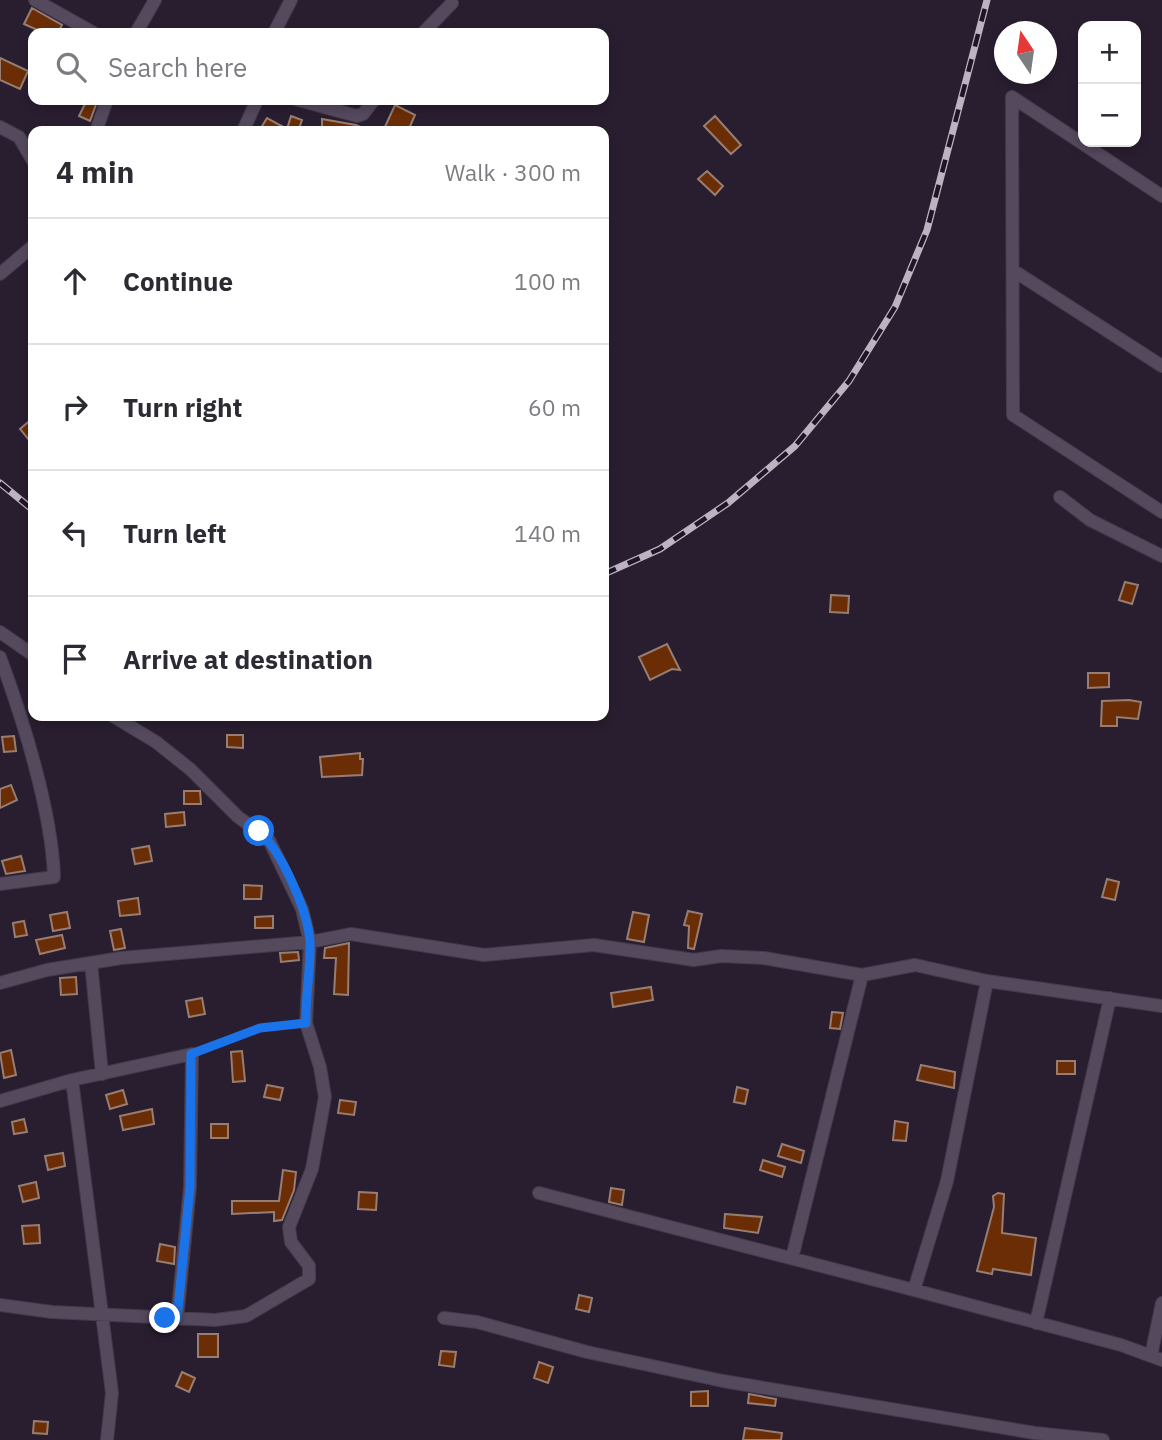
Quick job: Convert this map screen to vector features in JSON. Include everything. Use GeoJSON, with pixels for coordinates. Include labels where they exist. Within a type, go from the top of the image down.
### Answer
{"type":"FeatureCollection","features":[{"type":"Feature","properties":{"kind":"street"},"geometry":{"type":"LineString","coordinates":[[35,0],[85,28]]}},
{"type":"Feature","properties":{"kind":"street"},"geometry":{"type":"LineString","coordinates":[[139,28],[155,0]]}},
{"type":"Feature","properties":{"kind":"street"},"geometry":{"type":"LineString","coordinates":[[277,28],[291,0]]}},
{"type":"Feature","properties":{"kind":"street"},"geometry":{"type":"LineString","coordinates":[[428,28],[452,3]]}},
{"type":"Feature","properties":{"kind":"street"},"geometry":{"type":"LineString","coordinates":[[1162,196],[1012,97],[1013,415],[1162,512]]}},
{"type":"Feature","properties":{"kind":"street"},"geometry":{"type":"LineString","coordinates":[[98,126],[105,105]]}},
{"type":"Feature","properties":{"kind":"street"},"geometry":{"type":"LineString","coordinates":[[245,126],[255,105]]}},
{"type":"Feature","properties":{"kind":"street"},"geometry":{"type":"LineString","coordinates":[[316,105],[357,116],[363,114],[370,105]]}},
{"type":"Feature","properties":{"kind":"street"},"geometry":{"type":"LineString","coordinates":[[0,127],[19,137],[28,152]]}},
{"type":"Feature","properties":{"kind":"street"},"geometry":{"type":"LineString","coordinates":[[0,274],[28,250]]}},
{"type":"Feature","properties":{"kind":"street"},"geometry":{"type":"LineString","coordinates":[[1014,271],[1162,366]]}},
{"type":"Feature","properties":{"kind":"street"},"geometry":{"type":"LineString","coordinates":[[1060,497],[1090,520],[1162,556]]}},
{"type":"Feature","properties":{"kind":"street"},"geometry":{"type":"LineString","coordinates":[[0,632],[28,652]]}},
{"type":"Feature","properties":{"kind":"street"},"geometry":{"type":"LineString","coordinates":[[0,657],[15,696],[53,846],[54,877],[0,884]]}},
{"type":"Feature","properties":{"kind":"street"},"geometry":{"type":"LineString","coordinates":[[0,1306],[52,1312],[102,1312],[215,1320],[246,1316],[309,1279],[309,1266],[291,1242],[289,1227],[312,1169],[325,1097],[320,1067],[306,1023],[310,942],[302,909],[269,840],[237,816],[190,769],[156,742],[121,721]]}},
{"type":"Feature","properties":{"kind":"street"},"geometry":{"type":"LineString","coordinates":[[0,983],[91,962],[221,947],[310,942],[351,934],[484,955],[594,945],[694,960],[721,956],[764,958],[862,975],[915,965],[986,981],[1162,1006]]}},
{"type":"Feature","properties":{"kind":"street"},"geometry":{"type":"LineString","coordinates":[[91,962],[102,1074]]}},
{"type":"Feature","properties":{"kind":"street"},"geometry":{"type":"LineString","coordinates":[[792,1258],[862,975]]}},
{"type":"Feature","properties":{"kind":"street"},"geometry":{"type":"LineString","coordinates":[[914,1290],[947,1181],[986,981]]}},
{"type":"Feature","properties":{"kind":"street"},"geometry":{"type":"LineString","coordinates":[[1036,1322],[1110,998]]}},
{"type":"Feature","properties":{"kind":"street"},"geometry":{"type":"LineString","coordinates":[[0,1101],[72,1080],[191,1054],[190,1187],[177,1319]]}},
{"type":"Feature","properties":{"kind":"street"},"geometry":{"type":"LineString","coordinates":[[72,1080],[112,1393],[107,1440]]}},
{"type":"Feature","properties":{"kind":"street"},"geometry":{"type":"LineString","coordinates":[[539,1193],[1036,1322],[1156,1358],[1162,1303]]}},
{"type":"Feature","properties":{"kind":"street"},"geometry":{"type":"LineString","coordinates":[[444,1318],[477,1322],[587,1352],[723,1381],[1035,1433],[1103,1440]]}},
{"type":"Feature","properties":{"kind":"path"},"geometry":{"type":"LineString","coordinates":[[191,1054],[260,1028],[306,1023]]}},
{"type":"Feature","properties":{"kind":"building"},"geometry":{"type":"Polygon","coordinates":[[[32,8],[62,25],[60,28],[33,28],[24,24],[32,8]]]}},
{"type":"Feature","properties":{"kind":"building"},"geometry":{"type":"Polygon","coordinates":[[[0,58],[28,71],[20,89],[0,80],[0,58]]]}},
{"type":"Feature","properties":{"kind":"building"},"geometry":{"type":"Polygon","coordinates":[[[84,105],[96,105],[90,121],[79,116],[84,105]]]}},
{"type":"Feature","properties":{"kind":"building"},"geometry":{"type":"Polygon","coordinates":[[[395,105],[415,115],[410,126],[385,126],[395,105]]]}},
{"type":"Feature","properties":{"kind":"building"},"geometry":{"type":"Polygon","coordinates":[[[291,116],[302,120],[300,126],[288,126],[291,116]]]}},
{"type":"Feature","properties":{"kind":"building"},"geometry":{"type":"Polygon","coordinates":[[[715,116],[741,145],[731,154],[704,126],[715,116]]]}},
{"type":"Feature","properties":{"kind":"building"},"geometry":{"type":"Polygon","coordinates":[[[267,118],[282,126],[262,126],[267,118]]]}},
{"type":"Feature","properties":{"kind":"building"},"geometry":{"type":"Polygon","coordinates":[[[322,119],[358,126],[322,126],[322,119]]]}},
{"type":"Feature","properties":{"kind":"building"},"geometry":{"type":"Polygon","coordinates":[[[707,171],[723,186],[715,195],[698,179],[707,171]]]}},
{"type":"Feature","properties":{"kind":"building"},"geometry":{"type":"Polygon","coordinates":[[[28,422],[28,439],[20,429],[28,422]]]}},
{"type":"Feature","properties":{"kind":"building"},"geometry":{"type":"Polygon","coordinates":[[[1125,582],[1138,585],[1132,604],[1119,600],[1125,582]]]}},
{"type":"Feature","properties":{"kind":"building"},"geometry":{"type":"Polygon","coordinates":[[[831,595],[849,596],[848,613],[830,612],[831,595]]]}},
{"type":"Feature","properties":{"kind":"building"},"geometry":{"type":"Polygon","coordinates":[[[667,644],[680,670],[672,669],[650,680],[639,657],[667,644]]]}},
{"type":"Feature","properties":{"kind":"building"},"geometry":{"type":"Polygon","coordinates":[[[1088,673],[1109,673],[1109,687],[1088,688],[1088,673]]]}},
{"type":"Feature","properties":{"kind":"building"},"geometry":{"type":"Polygon","coordinates":[[[1102,701],[1141,702],[1138,719],[1117,717],[1117,726],[1101,726],[1102,701]]]}},
{"type":"Feature","properties":{"kind":"building"},"geometry":{"type":"Polygon","coordinates":[[[227,735],[243,735],[243,748],[227,747],[227,735]]]}},
{"type":"Feature","properties":{"kind":"building"},"geometry":{"type":"Polygon","coordinates":[[[14,736],[16,751],[4,752],[2,737],[14,736]]]}},
{"type":"Feature","properties":{"kind":"building"},"geometry":{"type":"Polygon","coordinates":[[[360,753],[360,759],[363,759],[362,775],[322,777],[320,757],[360,753]]]}},
{"type":"Feature","properties":{"kind":"building"},"geometry":{"type":"Polygon","coordinates":[[[11,785],[17,800],[0,808],[0,789],[11,785]]]}},
{"type":"Feature","properties":{"kind":"building"},"geometry":{"type":"Polygon","coordinates":[[[184,791],[200,791],[201,804],[184,804],[184,791]]]}},
{"type":"Feature","properties":{"kind":"building"},"geometry":{"type":"Polygon","coordinates":[[[184,812],[185,825],[166,827],[165,814],[184,812]]]}},
{"type":"Feature","properties":{"kind":"building"},"geometry":{"type":"Polygon","coordinates":[[[149,846],[152,861],[135,864],[132,849],[149,846]]]}},
{"type":"Feature","properties":{"kind":"building"},"geometry":{"type":"Polygon","coordinates":[[[21,856],[25,871],[6,874],[2,861],[21,856]]]}},
{"type":"Feature","properties":{"kind":"building"},"geometry":{"type":"Polygon","coordinates":[[[1107,879],[1119,882],[1115,900],[1102,897],[1107,879]]]}},
{"type":"Feature","properties":{"kind":"building"},"geometry":{"type":"Polygon","coordinates":[[[244,885],[262,886],[261,899],[244,899],[244,885]]]}},
{"type":"Feature","properties":{"kind":"building"},"geometry":{"type":"Polygon","coordinates":[[[138,898],[140,914],[120,916],[118,901],[138,898]]]}},
{"type":"Feature","properties":{"kind":"building"},"geometry":{"type":"Polygon","coordinates":[[[688,911],[702,914],[694,949],[688,948],[689,926],[684,925],[688,911]]]}},
{"type":"Feature","properties":{"kind":"building"},"geometry":{"type":"Polygon","coordinates":[[[67,912],[70,928],[53,931],[50,915],[67,912]]]}},
{"type":"Feature","properties":{"kind":"building"},"geometry":{"type":"Polygon","coordinates":[[[633,912],[649,915],[644,942],[627,939],[633,912]]]}},
{"type":"Feature","properties":{"kind":"building"},"geometry":{"type":"Polygon","coordinates":[[[273,916],[273,928],[255,928],[255,917],[273,916]]]}},
{"type":"Feature","properties":{"kind":"building"},"geometry":{"type":"Polygon","coordinates":[[[24,921],[27,935],[15,937],[13,923],[24,921]]]}},
{"type":"Feature","properties":{"kind":"building"},"geometry":{"type":"Polygon","coordinates":[[[121,929],[125,948],[114,950],[110,931],[121,929]]]}},
{"type":"Feature","properties":{"kind":"building"},"geometry":{"type":"Polygon","coordinates":[[[62,935],[65,948],[40,954],[36,940],[62,935]]]}},
{"type":"Feature","properties":{"kind":"building"},"geometry":{"type":"Polygon","coordinates":[[[349,943],[348,995],[334,994],[336,958],[324,958],[325,948],[349,943]]]}},
{"type":"Feature","properties":{"kind":"building"},"geometry":{"type":"Polygon","coordinates":[[[298,952],[299,960],[281,962],[280,953],[298,952]]]}},
{"type":"Feature","properties":{"kind":"building"},"geometry":{"type":"Polygon","coordinates":[[[76,977],[77,994],[61,995],[60,978],[76,977]]]}},
{"type":"Feature","properties":{"kind":"building"},"geometry":{"type":"Polygon","coordinates":[[[651,987],[653,1000],[613,1007],[611,993],[651,987]]]}},
{"type":"Feature","properties":{"kind":"building"},"geometry":{"type":"Polygon","coordinates":[[[202,998],[205,1014],[189,1017],[186,1001],[202,998]]]}},
{"type":"Feature","properties":{"kind":"building"},"geometry":{"type":"Polygon","coordinates":[[[832,1012],[843,1013],[840,1029],[830,1028],[832,1012]]]}},
{"type":"Feature","properties":{"kind":"building"},"geometry":{"type":"Polygon","coordinates":[[[11,1050],[16,1075],[4,1078],[0,1053],[11,1050]]]}},
{"type":"Feature","properties":{"kind":"building"},"geometry":{"type":"Polygon","coordinates":[[[242,1051],[245,1081],[233,1082],[231,1052],[242,1051]]]}},
{"type":"Feature","properties":{"kind":"building"},"geometry":{"type":"Polygon","coordinates":[[[1057,1061],[1075,1061],[1075,1074],[1057,1074],[1057,1061]]]}},
{"type":"Feature","properties":{"kind":"building"},"geometry":{"type":"Polygon","coordinates":[[[921,1065],[955,1072],[954,1088],[917,1080],[921,1065]]]}},
{"type":"Feature","properties":{"kind":"building"},"geometry":{"type":"Polygon","coordinates":[[[267,1085],[283,1088],[280,1100],[264,1097],[267,1085]]]}},
{"type":"Feature","properties":{"kind":"building"},"geometry":{"type":"Polygon","coordinates":[[[737,1087],[748,1090],[745,1104],[734,1102],[737,1087]]]}},
{"type":"Feature","properties":{"kind":"building"},"geometry":{"type":"Polygon","coordinates":[[[123,1090],[127,1104],[110,1109],[106,1095],[123,1090]]]}},
{"type":"Feature","properties":{"kind":"building"},"geometry":{"type":"Polygon","coordinates":[[[340,1100],[356,1102],[354,1115],[338,1113],[340,1100]]]}},
{"type":"Feature","properties":{"kind":"building"},"geometry":{"type":"Polygon","coordinates":[[[152,1109],[154,1124],[123,1130],[120,1116],[152,1109]]]}},
{"type":"Feature","properties":{"kind":"building"},"geometry":{"type":"Polygon","coordinates":[[[24,1119],[27,1132],[14,1134],[12,1122],[24,1119]]]}},
{"type":"Feature","properties":{"kind":"building"},"geometry":{"type":"Polygon","coordinates":[[[895,1121],[908,1123],[906,1141],[893,1140],[895,1121]]]}},
{"type":"Feature","properties":{"kind":"building"},"geometry":{"type":"Polygon","coordinates":[[[211,1124],[228,1124],[228,1138],[211,1138],[211,1124]]]}},
{"type":"Feature","properties":{"kind":"building"},"geometry":{"type":"Polygon","coordinates":[[[782,1144],[804,1151],[801,1163],[778,1156],[782,1144]]]}},
{"type":"Feature","properties":{"kind":"building"},"geometry":{"type":"Polygon","coordinates":[[[63,1153],[65,1166],[48,1170],[45,1156],[63,1153]]]}},
{"type":"Feature","properties":{"kind":"building"},"geometry":{"type":"Polygon","coordinates":[[[763,1160],[785,1167],[782,1177],[760,1170],[763,1160]]]}},
{"type":"Feature","properties":{"kind":"building"},"geometry":{"type":"Polygon","coordinates":[[[283,1170],[296,1172],[294,1190],[282,1220],[274,1221],[274,1212],[232,1214],[232,1201],[279,1201],[283,1170]]]}},
{"type":"Feature","properties":{"kind":"building"},"geometry":{"type":"Polygon","coordinates":[[[36,1182],[39,1198],[23,1202],[19,1186],[36,1182]]]}},
{"type":"Feature","properties":{"kind":"building"},"geometry":{"type":"Polygon","coordinates":[[[611,1188],[624,1190],[622,1205],[609,1202],[611,1188]]]}},
{"type":"Feature","properties":{"kind":"building"},"geometry":{"type":"Polygon","coordinates":[[[359,1192],[377,1193],[376,1210],[358,1209],[359,1192]]]}},
{"type":"Feature","properties":{"kind":"building"},"geometry":{"type":"Polygon","coordinates":[[[1004,1194],[1002,1233],[1036,1238],[1031,1275],[993,1269],[992,1274],[977,1271],[994,1207],[993,1196],[1004,1194]]]}},
{"type":"Feature","properties":{"kind":"building"},"geometry":{"type":"Polygon","coordinates":[[[725,1214],[762,1217],[758,1233],[724,1228],[725,1214]]]}},
{"type":"Feature","properties":{"kind":"building"},"geometry":{"type":"Polygon","coordinates":[[[39,1225],[40,1243],[24,1244],[22,1226],[39,1225]]]}},
{"type":"Feature","properties":{"kind":"building"},"geometry":{"type":"Polygon","coordinates":[[[160,1244],[175,1247],[174,1264],[157,1261],[160,1244]]]}},
{"type":"Feature","properties":{"kind":"building"},"geometry":{"type":"Polygon","coordinates":[[[579,1295],[592,1298],[589,1312],[576,1309],[579,1295]]]}},
{"type":"Feature","properties":{"kind":"building"},"geometry":{"type":"Polygon","coordinates":[[[198,1334],[218,1334],[218,1357],[198,1357],[198,1334]]]}},
{"type":"Feature","properties":{"kind":"building"},"geometry":{"type":"Polygon","coordinates":[[[441,1351],[456,1352],[454,1367],[439,1365],[441,1351]]]}},
{"type":"Feature","properties":{"kind":"building"},"geometry":{"type":"Polygon","coordinates":[[[539,1362],[553,1367],[548,1383],[534,1378],[539,1362]]]}},
{"type":"Feature","properties":{"kind":"building"},"geometry":{"type":"Polygon","coordinates":[[[182,1372],[195,1378],[189,1392],[176,1386],[182,1372]]]}},
{"type":"Feature","properties":{"kind":"building"},"geometry":{"type":"Polygon","coordinates":[[[708,1391],[708,1406],[691,1406],[691,1392],[708,1391]]]}},
{"type":"Feature","properties":{"kind":"building"},"geometry":{"type":"Polygon","coordinates":[[[749,1394],[776,1399],[775,1406],[748,1403],[749,1394]]]}},
{"type":"Feature","properties":{"kind":"building"},"geometry":{"type":"Polygon","coordinates":[[[34,1421],[48,1422],[47,1434],[33,1433],[34,1421]]]}},
{"type":"Feature","properties":{"kind":"building"},"geometry":{"type":"Polygon","coordinates":[[[745,1428],[782,1433],[781,1440],[743,1440],[745,1428]]]}},
{"type":"Feature","properties":{"kind":"railway"},"geometry":{"type":"LineString","coordinates":[[609,572],[660,549],[728,503],[795,446],[849,381],[895,307],[927,230],[987,0]]}},
{"type":"Feature","properties":{"kind":"railway"},"geometry":{"type":"LineString","coordinates":[[0,483],[28,506]]}},
{"type":"Feature","properties":{"kind":"route"},"geometry":{"type":"LineString","coordinates":[[165,1318],[177,1319],[190,1187],[191,1054],[260,1028],[306,1023],[305,994],[310,942],[302,909],[278,855],[269,840],[259,831]]}}]}
